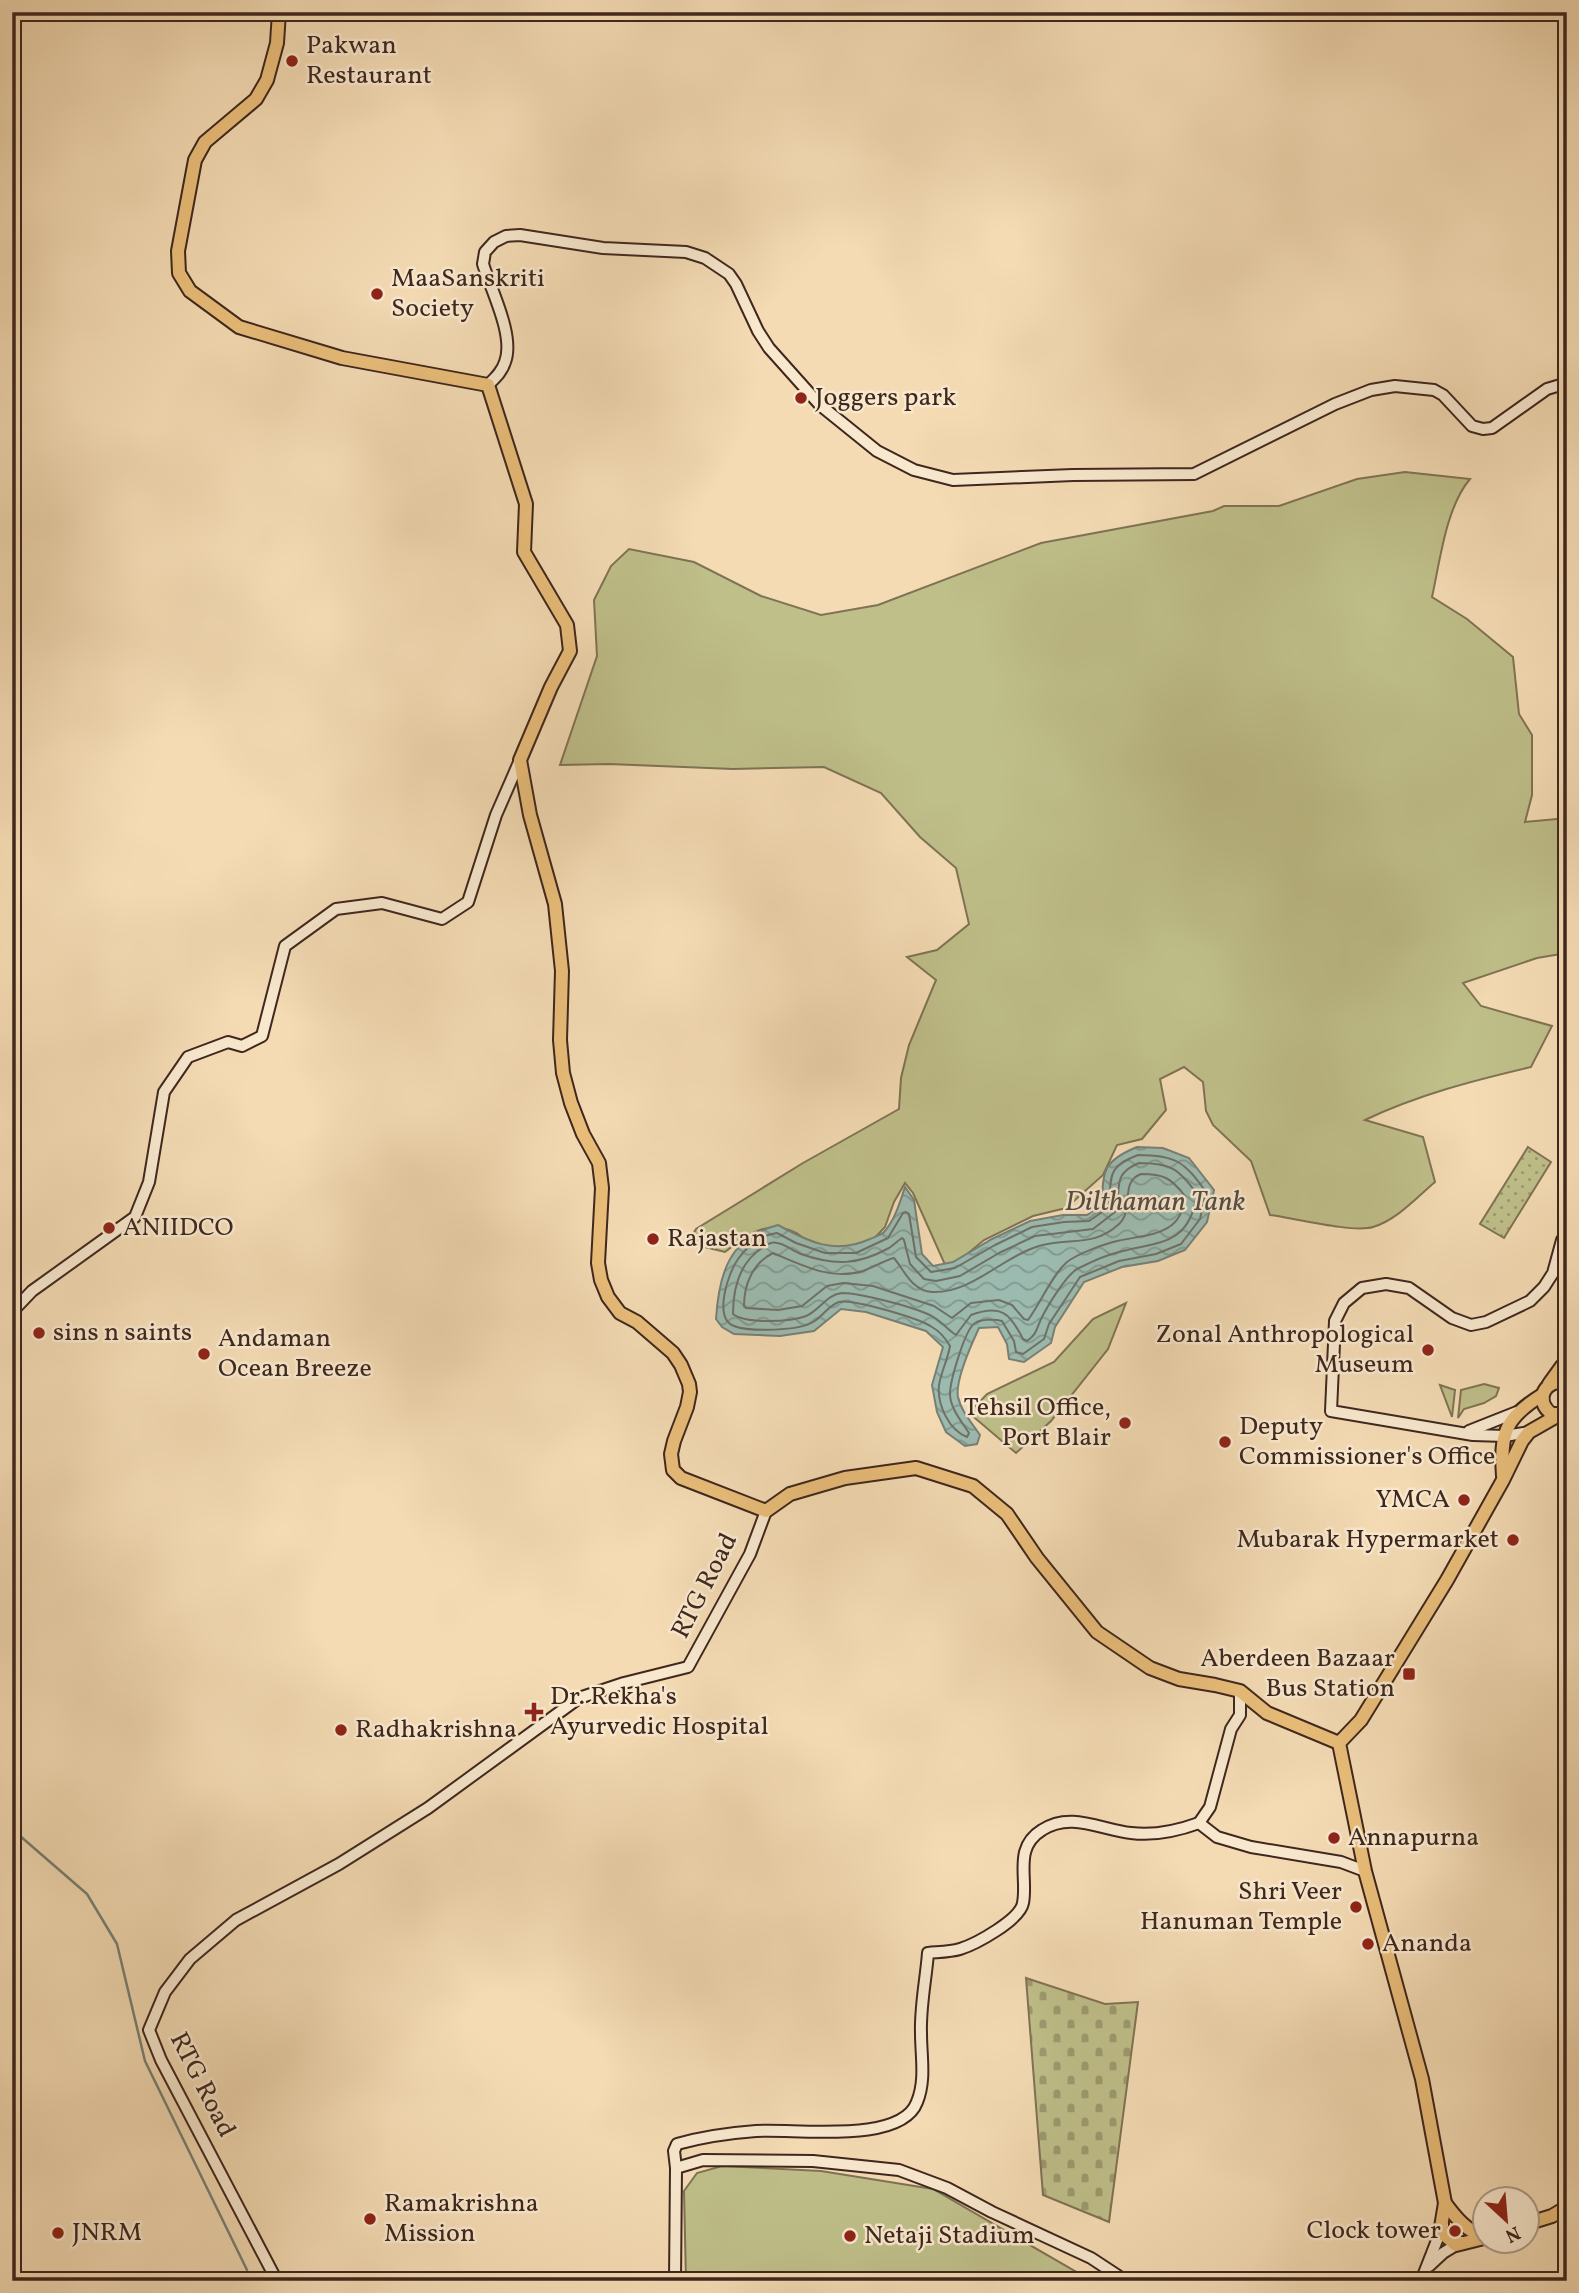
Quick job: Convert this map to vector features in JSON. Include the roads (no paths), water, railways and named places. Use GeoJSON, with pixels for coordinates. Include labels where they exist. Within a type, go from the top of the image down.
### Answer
{"type":"FeatureCollection","features":[{"type":"Feature","properties":{"kind":"main road"},"geometry":{"type":"LineString","coordinates":[[279,12],[278,43],[267,80],[256,99],[205,142],[195,160],[178,251],[179,273],[190,291],[239,327],[342,358],[488,385]]}},
{"type":"Feature","properties":{"kind":"main road"},"geometry":{"type":"LineString","coordinates":[[488,385],[505,364],[507,342],[483,258],[489,247],[500,238],[520,235],[603,248],[686,252],[718,265],[736,284],[769,348],[820,405],[877,451],[914,470],[953,480],[1194,474],[1335,404],[1371,390],[1395,386],[1434,390],[1472,425],[1483,429],[1492,428],[1547,389],[1567,383]]}},
{"type":"Feature","properties":{"kind":"main road"},"geometry":{"type":"LineString","coordinates":[[12,1311],[32,1291],[135,1217],[149,1182],[164,1092],[188,1057],[228,1042],[242,1046],[262,1036],[285,946],[336,909],[382,903],[442,919],[468,902],[496,815],[551,687],[570,651],[567,625],[524,552],[526,504],[488,385]]}},
{"type":"Feature","properties":{"kind":"main road"},"geometry":{"type":"LineString","coordinates":[[520,760],[530,815],[555,904],[562,971],[559,1040],[563,1073],[583,1134],[599,1163],[602,1188],[598,1263],[601,1280],[613,1306],[637,1322],[673,1353],[687,1377],[690,1392],[671,1454],[675,1474],[766,1511]]}},
{"type":"Feature","properties":{"kind":"main road"},"geometry":{"type":"LineString","coordinates":[[1563,1416],[1529,1432],[1505,1436],[1463,1433],[1331,1411],[1335,1321],[1344,1303],[1362,1288],[1386,1284],[1409,1288],[1452,1318],[1471,1325],[1486,1322],[1530,1301],[1544,1287],[1553,1273],[1562,1240],[1567,1234]]}},
{"type":"Feature","properties":{"kind":"main road"},"geometry":{"type":"LineString","coordinates":[[1563,1416],[1547,1411],[1542,1401],[1545,1390],[1562,1366],[1567,1364]]}},
{"type":"Feature","properties":{"kind":"main road"},"geometry":{"type":"LineString","coordinates":[[1503,1480],[1502,1458],[1508,1423],[1517,1412],[1558,1381],[1567,1383]]}},
{"type":"Feature","properties":{"kind":"main road"},"geometry":{"type":"LineString","coordinates":[[1421,2281],[1441,2227],[1445,2203],[1422,2079],[1365,1871],[1339,1743],[1361,1720],[1447,1580],[1529,1432],[1531,1417],[1525,1412],[1517,1412],[1463,1433]]}},
{"type":"Feature","properties":{"kind":"main road","name":"RTG Road"},"geometry":{"type":"LineString","coordinates":[[277,2281],[161,2060],[149,2030],[165,1992],[190,1959],[236,1920],[338,1864],[428,1808],[579,1698],[624,1683],[688,1667],[750,1554],[766,1511],[790,1494],[845,1478],[916,1468],[973,1486],[1007,1514],[1037,1558],[1097,1632],[1150,1668],[1180,1679],[1240,1691],[1267,1713],[1339,1743]]}},
{"type":"Feature","properties":{"kind":"main road"},"geometry":{"type":"LineString","coordinates":[[675,2281],[674,2151],[677,2144],[698,2138],[758,2130],[805,2132],[879,2129],[908,2117],[920,2092],[923,2056],[921,2032],[928,1953],[959,1949],[1014,1919],[1023,1905],[1022,1859],[1040,1831],[1057,1822],[1079,1821],[1131,1833],[1181,1830],[1199,1823],[1210,1807],[1231,1729],[1240,1715],[1240,1691]]}},
{"type":"Feature","properties":{"kind":"main road"},"geometry":{"type":"LineString","coordinates":[[1199,1823],[1217,1837],[1251,1847],[1341,1862],[1365,1871]]}},
{"type":"Feature","properties":{"kind":"main road"},"geometry":{"type":"LineString","coordinates":[[676,2168],[703,2160],[813,2161],[899,2170],[947,2188],[1091,2258],[1126,2281]]}},
{"type":"Feature","properties":{"kind":"main road"},"geometry":{"type":"LineString","coordinates":[[1427,2268],[1468,2233],[1445,2203]]}},
{"type":"Feature","properties":{"kind":"main road"},"geometry":{"type":"LineString","coordinates":[[1540,2220],[1567,2207]]}},
{"type":"Feature","properties":{"kind":"main road"},"geometry":{"type":"LineString","coordinates":[[1441,2227],[1446,2221],[1461,2222],[1470,2230]]}},
{"type":"Feature","properties":{"kind":"main road"},"geometry":{"type":"LineString","coordinates":[[1441,2227],[1443,2234],[1456,2245]]}},
{"type":"Feature","properties":{"kind":"main road"},"geometry":{"type":"LineString","coordinates":[[1456,2245],[1470,2242]]}},
{"type":"Feature","properties":{"kind":"water","name":"Dilthaman Tank"},"geometry":{"type":"Polygon","coordinates":[[[1137,1147],[1163,1148],[1189,1158],[1214,1190],[1207,1222],[1185,1250],[1158,1261],[1122,1267],[1084,1282],[1055,1327],[1051,1343],[1024,1362],[1009,1359],[1007,1344],[998,1327],[979,1328],[965,1362],[958,1390],[962,1407],[980,1435],[977,1444],[965,1446],[946,1432],[937,1412],[932,1385],[943,1347],[926,1331],[866,1312],[841,1309],[814,1331],[780,1336],[734,1334],[722,1327],[716,1319],[720,1287],[730,1260],[738,1248],[761,1231],[778,1225],[801,1237],[823,1244],[857,1244],[884,1232],[894,1216],[905,1187],[914,1200],[922,1254],[933,1266],[953,1262],[1030,1221],[1063,1215],[1087,1215],[1102,1204],[1103,1183],[1111,1162],[1137,1147]]]}},
{"type":"Feature","properties":{"kind":"waterway"},"geometry":{"type":"LineString","coordinates":[[12,1829],[87,1894],[117,1944],[145,2061],[247,2270]]}},
{"type":"Feature","properties":{"kind":"place","name":"Pakwan Restaurant"},"geometry":{"type":"Point","coordinates":[292,61]}},
{"type":"Feature","properties":{"kind":"place","name":"MaaSanskriti Society"},"geometry":{"type":"Point","coordinates":[377,294]}},
{"type":"Feature","properties":{"kind":"place","name":"Joggers park"},"geometry":{"type":"Point","coordinates":[801,398]}},
{"type":"Feature","properties":{"kind":"place","name":"ANIIDCO"},"geometry":{"type":"Point","coordinates":[109,1228]}},
{"type":"Feature","properties":{"kind":"place","name":"Rajastan"},"geometry":{"type":"Point","coordinates":[653,1239]}},
{"type":"Feature","properties":{"kind":"place","name":"sins n saints"},"geometry":{"type":"Point","coordinates":[39,1333]}},
{"type":"Feature","properties":{"kind":"place","name":"Zonal Anthropological Museum"},"geometry":{"type":"Point","coordinates":[1428,1350]}},
{"type":"Feature","properties":{"kind":"place","name":"Andaman Ocean Breeze"},"geometry":{"type":"Point","coordinates":[204,1354]}},
{"type":"Feature","properties":{"kind":"place","name":"Tehsil Office, Port Blair"},"geometry":{"type":"Point","coordinates":[1125,1423]}},
{"type":"Feature","properties":{"kind":"place","name":"Deputy Commissioner's Office"},"geometry":{"type":"Point","coordinates":[1225,1442]}},
{"type":"Feature","properties":{"kind":"place","name":"YMCA"},"geometry":{"type":"Point","coordinates":[1464,1500]}},
{"type":"Feature","properties":{"kind":"place","name":"Mubarak Hypermarket"},"geometry":{"type":"Point","coordinates":[1513,1540]}},
{"type":"Feature","properties":{"kind":"place","name":"Aberdeen Bazaar Bus Station"},"geometry":{"type":"Point","coordinates":[1409,1674]}},
{"type":"Feature","properties":{"kind":"place","name":"Dr. Rekha's Ayurvedic Hospital"},"geometry":{"type":"Point","coordinates":[534,1712]}},
{"type":"Feature","properties":{"kind":"place","name":"Radhakrishna"},"geometry":{"type":"Point","coordinates":[341,1730]}},
{"type":"Feature","properties":{"kind":"place","name":"Annapurna"},"geometry":{"type":"Point","coordinates":[1334,1838]}},
{"type":"Feature","properties":{"kind":"place","name":"Shri Veer Hanuman Temple"},"geometry":{"type":"Point","coordinates":[1356,1907]}},
{"type":"Feature","properties":{"kind":"place","name":"Ananda"},"geometry":{"type":"Point","coordinates":[1368,1944]}},
{"type":"Feature","properties":{"kind":"place","name":"Ramakrishna Mission"},"geometry":{"type":"Point","coordinates":[370,2219]}},
{"type":"Feature","properties":{"kind":"place","name":"Clock tower"},"geometry":{"type":"Point","coordinates":[1455,2231]}},
{"type":"Feature","properties":{"kind":"place","name":"JNRM"},"geometry":{"type":"Point","coordinates":[58,2233]}},
{"type":"Feature","properties":{"kind":"place","name":"Netaji Stadium"},"geometry":{"type":"Point","coordinates":[850,2236]}}]}
